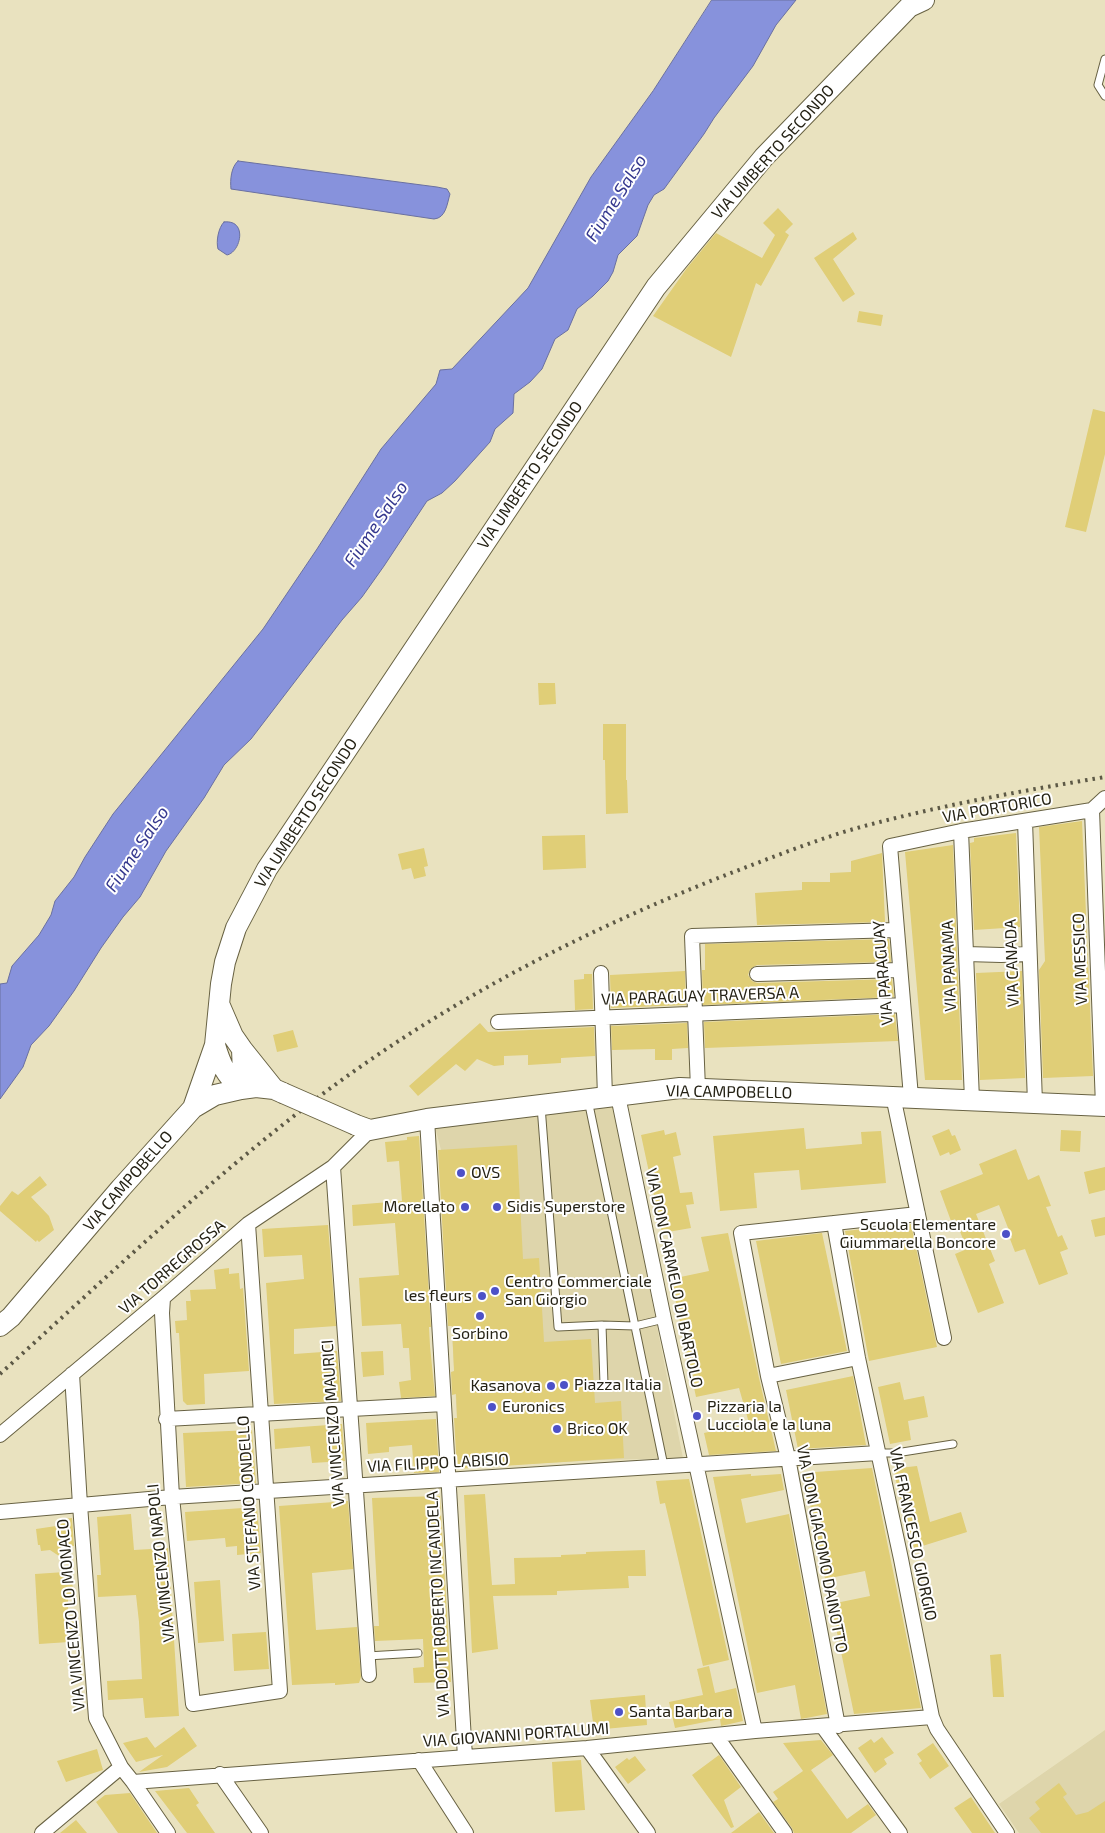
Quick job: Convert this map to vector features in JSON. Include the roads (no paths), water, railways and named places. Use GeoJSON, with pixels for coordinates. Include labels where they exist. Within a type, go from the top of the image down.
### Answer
{"type":"FeatureCollection","features":[{"type":"Feature","properties":{"kind":"main road","name":"VIA UMBERTO SECONDO"},"geometry":{"type":"LineString","coordinates":[[215,1045],[225,962],[236,928],[267,869],[656,287],[764,157],[909,7],[924,0]]}},
{"type":"Feature","properties":{"kind":"main road"},"geometry":{"type":"LineString","coordinates":[[220,1006],[242,1049],[279,1091],[363,1128]]}},
{"type":"Feature","properties":{"kind":"main road"},"geometry":{"type":"LineString","coordinates":[[215,1045],[222,1067],[230,1079],[241,1089]]}},
{"type":"Feature","properties":{"kind":"main road"},"geometry":{"type":"LineString","coordinates":[[193,1108],[215,1045]]}},
{"type":"Feature","properties":{"kind":"main road"},"geometry":{"type":"LineString","coordinates":[[241,1089],[242,1049]]}},
{"type":"Feature","properties":{"kind":"main road","name":"VIA CAMPOBELLO"},"geometry":{"type":"LineString","coordinates":[[0,1326],[11,1317],[121,1188],[193,1108],[215,1095],[241,1089],[256,1087],[279,1091]]}},
{"type":"Feature","properties":{"kind":"main road","name":"VIA CAMPOBELLO"},"geometry":{"type":"LineString","coordinates":[[363,1128],[680,1088],[1104,1106]]}},
{"type":"Feature","properties":{"kind":"street"},"geometry":{"type":"LineString","coordinates":[[1092,810],[1105,798]]}},
{"type":"Feature","properties":{"kind":"street","name":"VIA PORTORICO"},"geometry":{"type":"LineString","coordinates":[[890,846],[961,831],[1092,810]]}},
{"type":"Feature","properties":{"kind":"street","name":"VIA MESSICO"},"geometry":{"type":"LineString","coordinates":[[1092,810],[1100,880],[1104,1106]]}},
{"type":"Feature","properties":{"kind":"street","name":"VIA CANADA"},"geometry":{"type":"LineString","coordinates":[[1025,821],[1035,1103]]}},
{"type":"Feature","properties":{"kind":"street","name":"VIA PANAMA"},"geometry":{"type":"LineString","coordinates":[[961,831],[972,1100]]}},
{"type":"Feature","properties":{"kind":"street","name":"VIA PARAGUAY"},"geometry":{"type":"LineString","coordinates":[[890,846],[904,1005],[902,1097],[918,1214],[944,1338]]}},
{"type":"Feature","properties":{"kind":"street"},"geometry":{"type":"LineString","coordinates":[[698,1088],[692,936],[897,930]]}},
{"type":"Feature","properties":{"kind":"street"},"geometry":{"type":"LineString","coordinates":[[966,954],[1029,954]]}},
{"type":"Feature","properties":{"kind":"street"},"geometry":{"type":"LineString","coordinates":[[757,974],[900,970]]}},
{"type":"Feature","properties":{"kind":"street","name":"VIA DON CARMELO DI BARTOLO"},"geometry":{"type":"LineString","coordinates":[[601,973],[604,1098],[664,1319],[755,1731]]}},
{"type":"Feature","properties":{"kind":"street","name":"VIA PARAGUAY TRAVERSA A"},"geometry":{"type":"LineString","coordinates":[[498,1022],[904,1005]]}},
{"type":"Feature","properties":{"kind":"street","name":"VIA DOTT ROBERTO INCANDELA"},"geometry":{"type":"LineString","coordinates":[[427,1120],[465,1757]]}},
{"type":"Feature","properties":{"kind":"street","name":"VIA TORREGROSSA"},"geometry":{"type":"LineString","coordinates":[[0,1435],[248,1224],[333,1167],[363,1128]]}},
{"type":"Feature","properties":{"kind":"street","name":"VIA VINCENZO MAURICI"},"geometry":{"type":"LineString","coordinates":[[333,1167],[354,1486],[369,1676]]}},
{"type":"Feature","properties":{"kind":"street"},"geometry":{"type":"LineString","coordinates":[[834,1223],[918,1214]]}},
{"type":"Feature","properties":{"kind":"street","name":"VIA DON GIACOMO DAINOTTO"},"geometry":{"type":"LineString","coordinates":[[834,1223],[741,1233],[768,1376],[788,1458],[838,1726]]}},
{"type":"Feature","properties":{"kind":"street","name":"VIA FRANCESCO GIORGIO"},"geometry":{"type":"LineString","coordinates":[[834,1223],[858,1358],[901,1559],[932,1717],[937,1729],[1007,1833]]}},
{"type":"Feature","properties":{"kind":"street","name":"VIA STEFANO CONDELLO"},"geometry":{"type":"LineString","coordinates":[[193,1704],[280,1691],[248,1224]]}},
{"type":"Feature","properties":{"kind":"street","name":"VIA VINCENZO NAPOLI"},"geometry":{"type":"LineString","coordinates":[[163,1298],[166,1419],[193,1704]]}},
{"type":"Feature","properties":{"kind":"street"},"geometry":{"type":"LineString","coordinates":[[768,1376],[858,1358]]}},
{"type":"Feature","properties":{"kind":"street","name":"VIA VINCENZO LO MONACO"},"geometry":{"type":"LineString","coordinates":[[72,1374],[96,1718],[120,1767],[168,1833]]}},
{"type":"Feature","properties":{"kind":"street"},"geometry":{"type":"LineString","coordinates":[[166,1419],[444,1404]]}},
{"type":"Feature","properties":{"kind":"street","name":"VIA FILIPPO LABISIO"},"geometry":{"type":"LineString","coordinates":[[0,1512],[172,1497],[878,1453]]}},
{"type":"Feature","properties":{"kind":"street","name":"VIA GIOVANNI PORTALUMI"},"geometry":{"type":"LineString","coordinates":[[132,1782],[587,1748],[755,1731],[838,1726],[932,1717]]}},
{"type":"Feature","properties":{"kind":"street"},"geometry":{"type":"LineString","coordinates":[[823,1727],[900,1833]]}},
{"type":"Feature","properties":{"kind":"street"},"geometry":{"type":"LineString","coordinates":[[716,1736],[785,1833]]}},
{"type":"Feature","properties":{"kind":"street"},"geometry":{"type":"LineString","coordinates":[[587,1748],[648,1833]]}},
{"type":"Feature","properties":{"kind":"street"},"geometry":{"type":"LineString","coordinates":[[419,1760],[466,1833]]}},
{"type":"Feature","properties":{"kind":"street"},"geometry":{"type":"LineString","coordinates":[[42,1833],[120,1767]]}},
{"type":"Feature","properties":{"kind":"street"},"geometry":{"type":"LineString","coordinates":[[220,1774],[261,1833]]}},
{"type":"Feature","properties":{"kind":"lane"},"geometry":{"type":"LineString","coordinates":[[1105,59],[1098,85],[1105,96]]}},
{"type":"Feature","properties":{"kind":"lane"},"geometry":{"type":"LineString","coordinates":[[604,1098],[635,1326],[664,1466]]}},
{"type":"Feature","properties":{"kind":"lane"},"geometry":{"type":"LineString","coordinates":[[541,1105],[558,1327],[635,1326],[664,1319]]}},
{"type":"Feature","properties":{"kind":"lane"},"geometry":{"type":"LineString","coordinates":[[602,1325],[604,1384]]}},
{"type":"Feature","properties":{"kind":"lane"},"geometry":{"type":"LineString","coordinates":[[878,1453],[896,1453],[953,1444]]}},
{"type":"Feature","properties":{"kind":"lane"},"geometry":{"type":"LineString","coordinates":[[367,1656],[418,1653]]}},
{"type":"Feature","properties":{"kind":"water","name":"Fiume Salso"},"geometry":{"type":"Polygon","coordinates":[[[712,0],[796,0],[776,25],[753,66],[664,189],[654,195],[648,205],[637,236],[618,255],[608,281],[577,309],[568,330],[555,339],[542,369],[530,382],[514,394],[513,413],[495,429],[490,442],[455,481],[442,493],[427,501],[362,597],[342,620],[251,739],[224,765],[204,798],[166,851],[140,897],[101,948],[49,1026],[31,1045],[23,1067],[0,1099],[0,984],[7,983],[12,966],[39,935],[51,915],[55,901],[74,877],[113,814],[263,629],[381,449],[436,384],[440,370],[452,369],[528,288],[591,177],[653,91],[712,0]]]}},
{"type":"Feature","properties":{"kind":"water"},"geometry":{"type":"Polygon","coordinates":[[[238,161],[437,187],[447,189],[450,194],[444,213],[434,219],[231,189],[232,174],[238,161]]]}},
{"type":"Feature","properties":{"kind":"water"},"geometry":{"type":"Polygon","coordinates":[[[224,222],[232,222],[237,225],[240,236],[236,248],[227,255],[218,249],[217,246],[219,231],[224,222]]]}},
{"type":"Feature","properties":{"kind":"railway"},"geometry":{"type":"LineString","coordinates":[[0,1374],[157,1231],[278,1128],[369,1061],[420,1027],[524,967],[633,914],[688,890],[840,833],[959,804],[1105,777]]}},
{"type":"Feature","properties":{"kind":"place","name":"OVS"},"geometry":{"type":"Point","coordinates":[461,1173]}},
{"type":"Feature","properties":{"kind":"place","name":"Morellato"},"geometry":{"type":"Point","coordinates":[465,1207]}},
{"type":"Feature","properties":{"kind":"place","name":"Sidis Superstore"},"geometry":{"type":"Point","coordinates":[497,1207]}},
{"type":"Feature","properties":{"kind":"place","name":"Scuola Elementare Giummarella Boncore"},"geometry":{"type":"Point","coordinates":[1006,1234]}},
{"type":"Feature","properties":{"kind":"place","name":"Centro Commerciale San Giorgio"},"geometry":{"type":"Point","coordinates":[495,1291]}},
{"type":"Feature","properties":{"kind":"place","name":"les fleurs"},"geometry":{"type":"Point","coordinates":[482,1296]}},
{"type":"Feature","properties":{"kind":"place","name":"Sorbino"},"geometry":{"type":"Point","coordinates":[480,1316]}},
{"type":"Feature","properties":{"kind":"place","name":"Piazza Italia"},"geometry":{"type":"Point","coordinates":[564,1385]}},
{"type":"Feature","properties":{"kind":"place","name":"Kasanova"},"geometry":{"type":"Point","coordinates":[551,1386]}},
{"type":"Feature","properties":{"kind":"place","name":"Euronics"},"geometry":{"type":"Point","coordinates":[492,1407]}},
{"type":"Feature","properties":{"kind":"place","name":"Pizzaria la Lucciola e la luna"},"geometry":{"type":"Point","coordinates":[697,1416]}},
{"type":"Feature","properties":{"kind":"place","name":"Brico OK"},"geometry":{"type":"Point","coordinates":[557,1429]}},
{"type":"Feature","properties":{"kind":"place","name":"Santa Barbara"},"geometry":{"type":"Point","coordinates":[619,1712]}}]}
